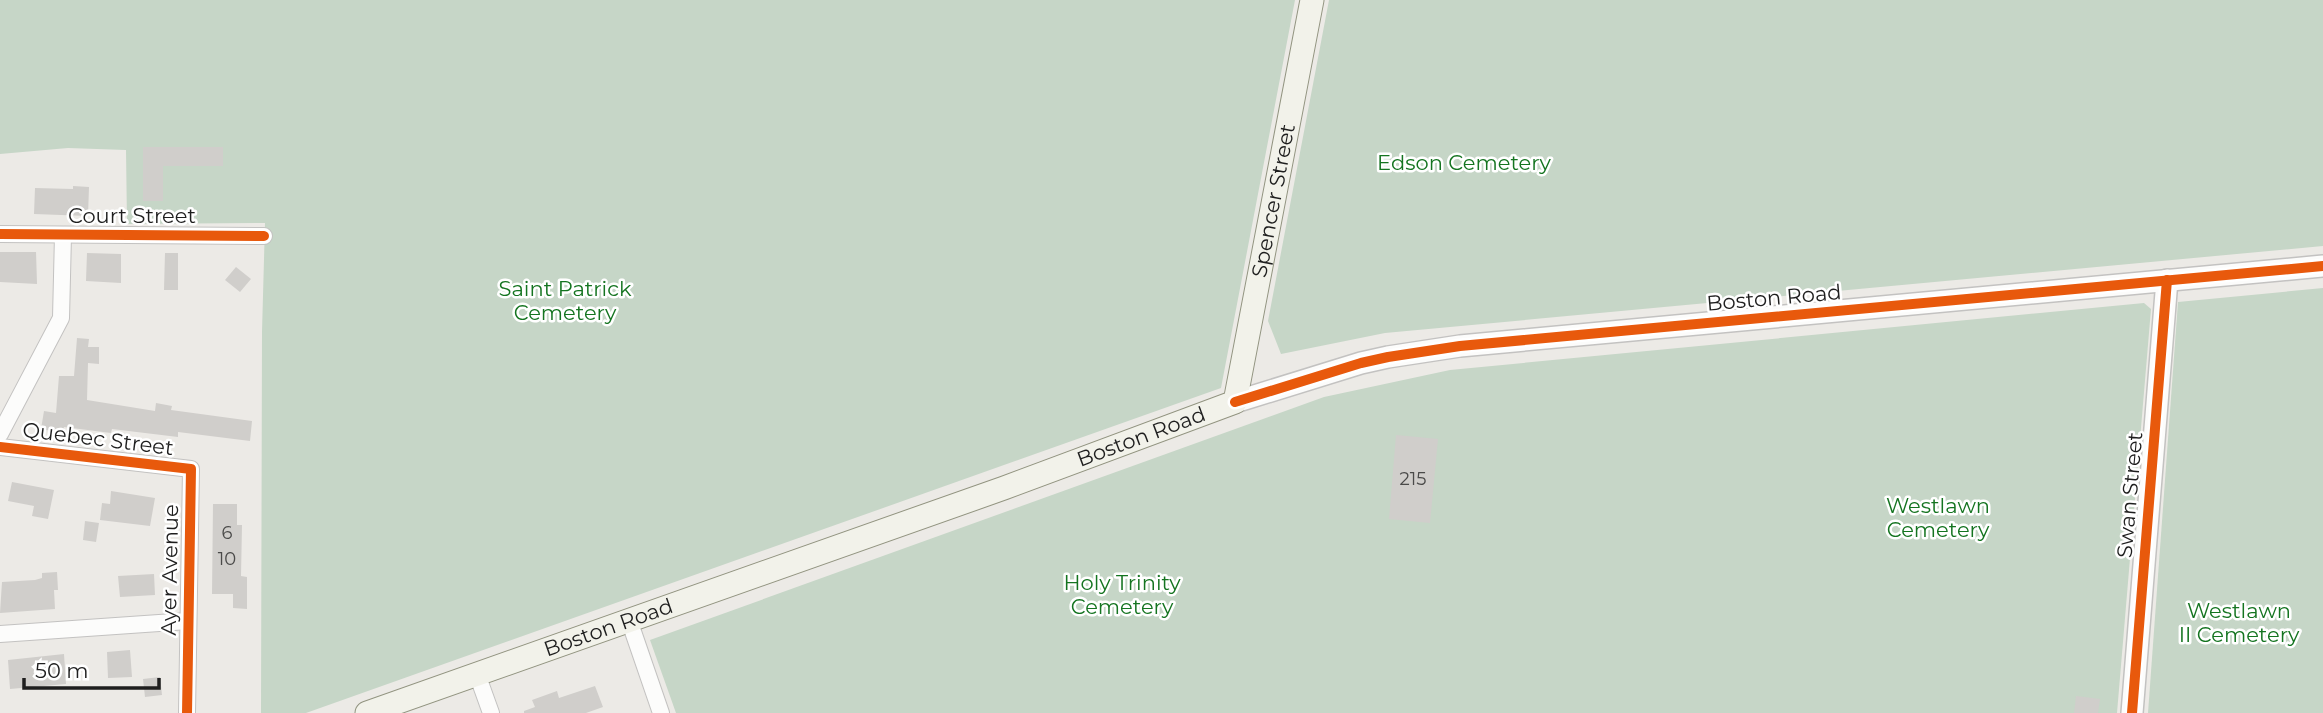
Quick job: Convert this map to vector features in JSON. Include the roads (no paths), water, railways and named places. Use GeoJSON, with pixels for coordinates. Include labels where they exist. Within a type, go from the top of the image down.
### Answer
{"type":"FeatureCollection","features":[{"type":"Feature","properties":{"kind":"main road","name":"Spencer Street"},"geometry":{"type":"LineString","coordinates":[[1235,401],[1312,0]]}},
{"type":"Feature","properties":{"kind":"main road","name":"Boston Road"},"geometry":{"type":"LineString","coordinates":[[367,713],[1004,488],[1235,401]]}},
{"type":"Feature","properties":{"kind":"street","name":"Court Street"},"geometry":{"type":"LineString","coordinates":[[0,234],[264,236]]}},
{"type":"Feature","properties":{"kind":"street"},"geometry":{"type":"LineString","coordinates":[[0,434],[61,318],[63,235]]}},
{"type":"Feature","properties":{"kind":"street","name":"Boston Road"},"geometry":{"type":"LineString","coordinates":[[1235,401],[1361,363],[1429,350],[2323,266]]}},
{"type":"Feature","properties":{"kind":"street","name":"Swan Street"},"geometry":{"type":"LineString","coordinates":[[2132,713],[2167,280]]}},
{"type":"Feature","properties":{"kind":"street","name":"Quebec Street"},"geometry":{"type":"LineString","coordinates":[[0,447],[191,470]]}},
{"type":"Feature","properties":{"kind":"street","name":"Ayer Avenue"},"geometry":{"type":"LineString","coordinates":[[187,713],[191,470]]}},
{"type":"Feature","properties":{"kind":"street"},"geometry":{"type":"LineString","coordinates":[[629,620],[661,713]]}},
{"type":"Feature","properties":{"kind":"street"},"geometry":{"type":"LineString","coordinates":[[0,634],[188,621]]}},
{"type":"Feature","properties":{"kind":"street"},"geometry":{"type":"LineString","coordinates":[[477,674],[491,713]]}},
{"type":"Feature","properties":{"kind":"park label","name":"Edson Cemetery"},"geometry":{"type":"Point","coordinates":[1464,163]}},
{"type":"Feature","properties":{"kind":"park label","name":"Saint Patrick Cemetery"},"geometry":{"type":"Point","coordinates":[565,301]}},
{"type":"Feature","properties":{"kind":"park label","name":"Westlawn Cemetery"},"geometry":{"type":"Point","coordinates":[1938,518]}},
{"type":"Feature","properties":{"kind":"park label","name":"Holy Trinity Cemetery"},"geometry":{"type":"Point","coordinates":[1122,595]}},
{"type":"Feature","properties":{"kind":"park label","name":"Westlawn II Cemetery"},"geometry":{"type":"Point","coordinates":[2239,623]}}]}
